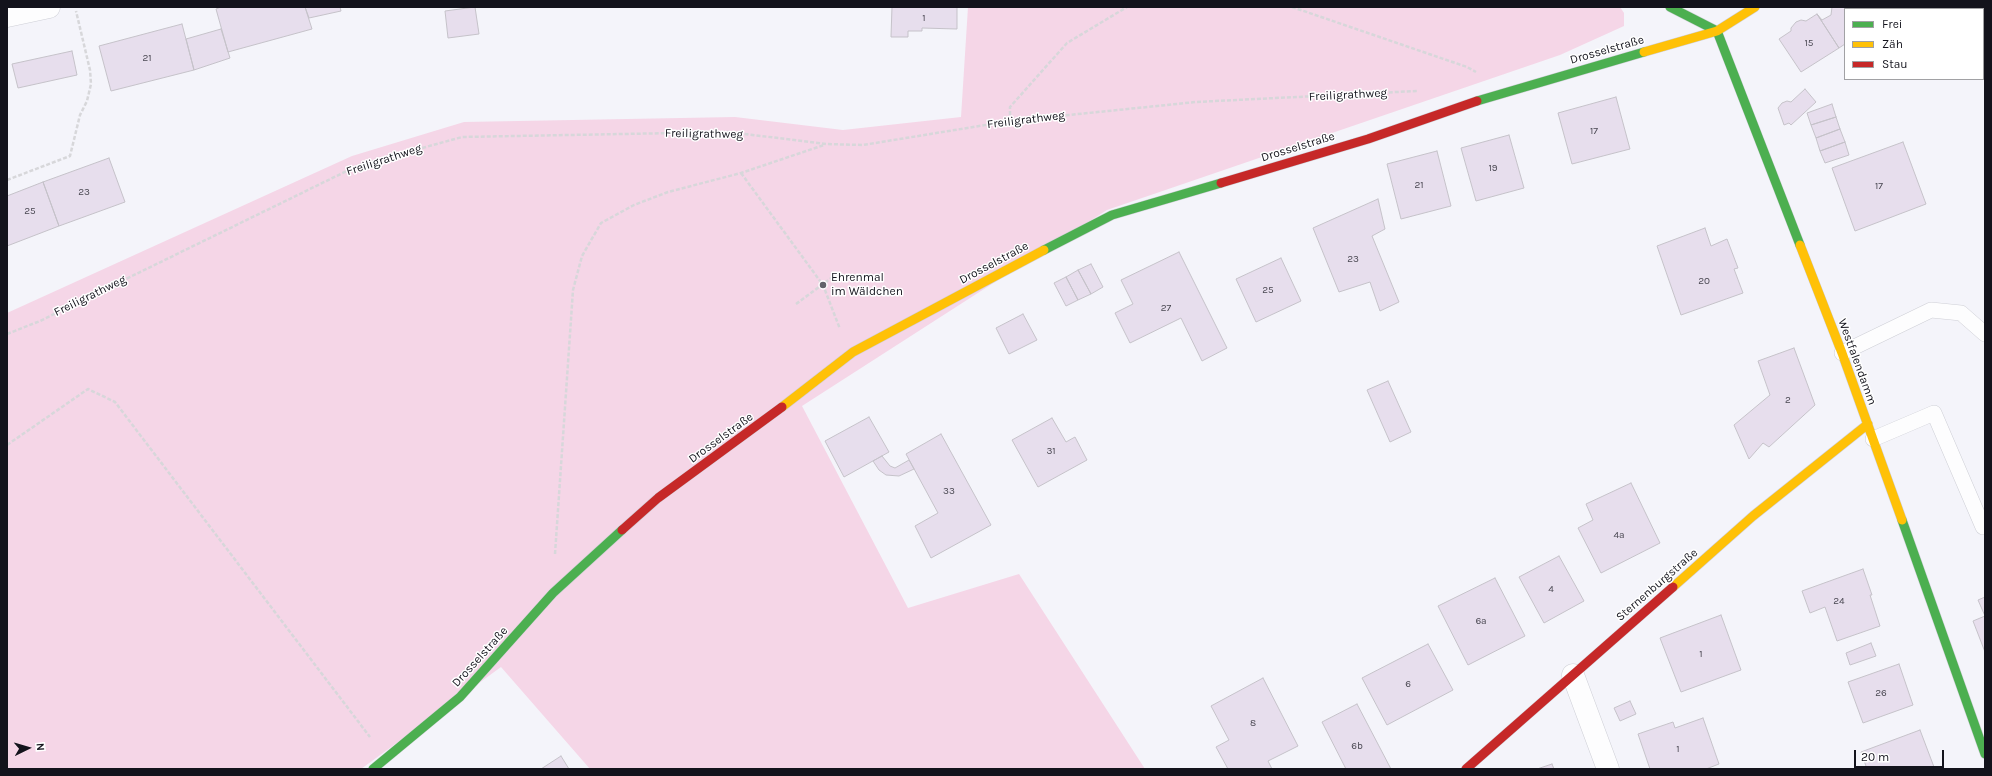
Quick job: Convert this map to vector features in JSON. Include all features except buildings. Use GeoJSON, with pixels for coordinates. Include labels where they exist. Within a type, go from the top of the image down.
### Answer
{"type":"FeatureCollection","features":[{"type":"Feature","properties":{"kind":"street"},"geometry":{"type":"LineString","coordinates":[[7,16],[48,7]]}},
{"type":"Feature","properties":{"kind":"street"},"geometry":{"type":"LineString","coordinates":[[1670,7],[1717,31]]}},
{"type":"Feature","properties":{"kind":"street","name":"Drosselstraße"},"geometry":{"type":"LineString","coordinates":[[373,769],[460,697],[553,593],[658,498],[767,419],[853,352],[982,282],[1112,215],[1368,139],[1461,106],[1509,91],[1717,31],[1755,7]]}},
{"type":"Feature","properties":{"kind":"street","name":"Westfalendamm"},"geometry":{"type":"LineString","coordinates":[[1717,31],[1842,353],[1985,754]]}},
{"type":"Feature","properties":{"kind":"street","name":"Sternenburgstraße"},"geometry":{"type":"LineString","coordinates":[[1466,769],[1752,516],[1868,424]]}},
{"type":"Feature","properties":{"kind":"street"},"geometry":{"type":"LineString","coordinates":[[1573,675],[1608,769]]}},
{"type":"Feature","properties":{"kind":"lane"},"geometry":{"type":"LineString","coordinates":[[1842,353],[1931,310],[1961,313],[1985,334]]}},
{"type":"Feature","properties":{"kind":"lane"},"geometry":{"type":"LineString","coordinates":[[1873,439],[1934,413],[1983,527]]}},
{"type":"Feature","properties":{"kind":"path"},"geometry":{"type":"LineString","coordinates":[[7,180],[70,156],[80,115],[87,101],[91,84],[90,70],[75,7]]}},
{"type":"Feature","properties":{"kind":"path"},"geometry":{"type":"LineString","coordinates":[[1010,121],[1010,107],[1067,43],[1127,7]]}},
{"type":"Feature","properties":{"kind":"path"},"geometry":{"type":"LineString","coordinates":[[1292,7],[1467,67],[1509,91]]}},
{"type":"Feature","properties":{"kind":"path","name":"Freiligrathweg"},"geometry":{"type":"LineString","coordinates":[[7,334],[40,321],[357,166],[462,137],[729,132],[826,144],[864,145],[1010,121],[1196,102],[1420,91]]}},
{"type":"Feature","properties":{"kind":"path"},"geometry":{"type":"LineString","coordinates":[[553,593],[573,290],[582,256],[601,223],[634,205],[668,192],[741,173],[826,144]]}},
{"type":"Feature","properties":{"kind":"path"},"geometry":{"type":"LineString","coordinates":[[741,173],[823,285],[838,327]]}},
{"type":"Feature","properties":{"kind":"path"},"geometry":{"type":"LineString","coordinates":[[796,304],[838,273]]}},
{"type":"Feature","properties":{"kind":"path"},"geometry":{"type":"LineString","coordinates":[[7,445],[88,389],[115,402],[361,727],[388,757]]}},
{"type":"Feature","properties":{"kind":"shaded area"},"geometry":{"type":"Polygon","coordinates":[[[968,7],[1620,7],[1624,13],[1624,26],[1560,55],[1107,210],[802,406],[908,608],[1019,574],[1145,769],[590,769],[501,667],[361,769],[7,769],[7,313],[352,156],[464,122],[735,117],[843,130],[961,117],[968,7]]]}},
{"type":"Feature","properties":{"kind":"traffic: fast"},"geometry":{"type":"LineString","coordinates":[[1670,7],[1717,31],[1800,245]]}},
{"type":"Feature","properties":{"kind":"traffic: fast"},"geometry":{"type":"LineString","coordinates":[[1477,101],[1644,52]]}},
{"type":"Feature","properties":{"kind":"traffic: fast"},"geometry":{"type":"LineString","coordinates":[[1044,250],[1112,215],[1221,183]]}},
{"type":"Feature","properties":{"kind":"traffic: fast"},"geometry":{"type":"LineString","coordinates":[[1902,520],[1985,754]]}},
{"type":"Feature","properties":{"kind":"traffic: fast"},"geometry":{"type":"LineString","coordinates":[[373,769],[460,697],[553,593],[622,530]]}},
{"type":"Feature","properties":{"kind":"traffic: slow"},"geometry":{"type":"LineString","coordinates":[[1644,52],[1717,31],[1755,7]]}},
{"type":"Feature","properties":{"kind":"traffic: slow"},"geometry":{"type":"LineString","coordinates":[[1800,245],[1842,353],[1902,520]]}},
{"type":"Feature","properties":{"kind":"traffic: slow"},"geometry":{"type":"LineString","coordinates":[[782,407],[853,352],[1044,250]]}},
{"type":"Feature","properties":{"kind":"traffic: slow"},"geometry":{"type":"LineString","coordinates":[[1673,587],[1753,516],[1868,424]]}},
{"type":"Feature","properties":{"kind":"traffic: jam"},"geometry":{"type":"LineString","coordinates":[[1221,183],[1368,139],[1477,101]]}},
{"type":"Feature","properties":{"kind":"traffic: jam"},"geometry":{"type":"LineString","coordinates":[[622,530],[658,498],[782,407]]}},
{"type":"Feature","properties":{"kind":"traffic: jam"},"geometry":{"type":"LineString","coordinates":[[1466,769],[1673,587]]}},
{"type":"Feature","properties":{"kind":"place","name":"Ehrenmal im Wäldchen"},"geometry":{"type":"Point","coordinates":[823,285]}}]}
